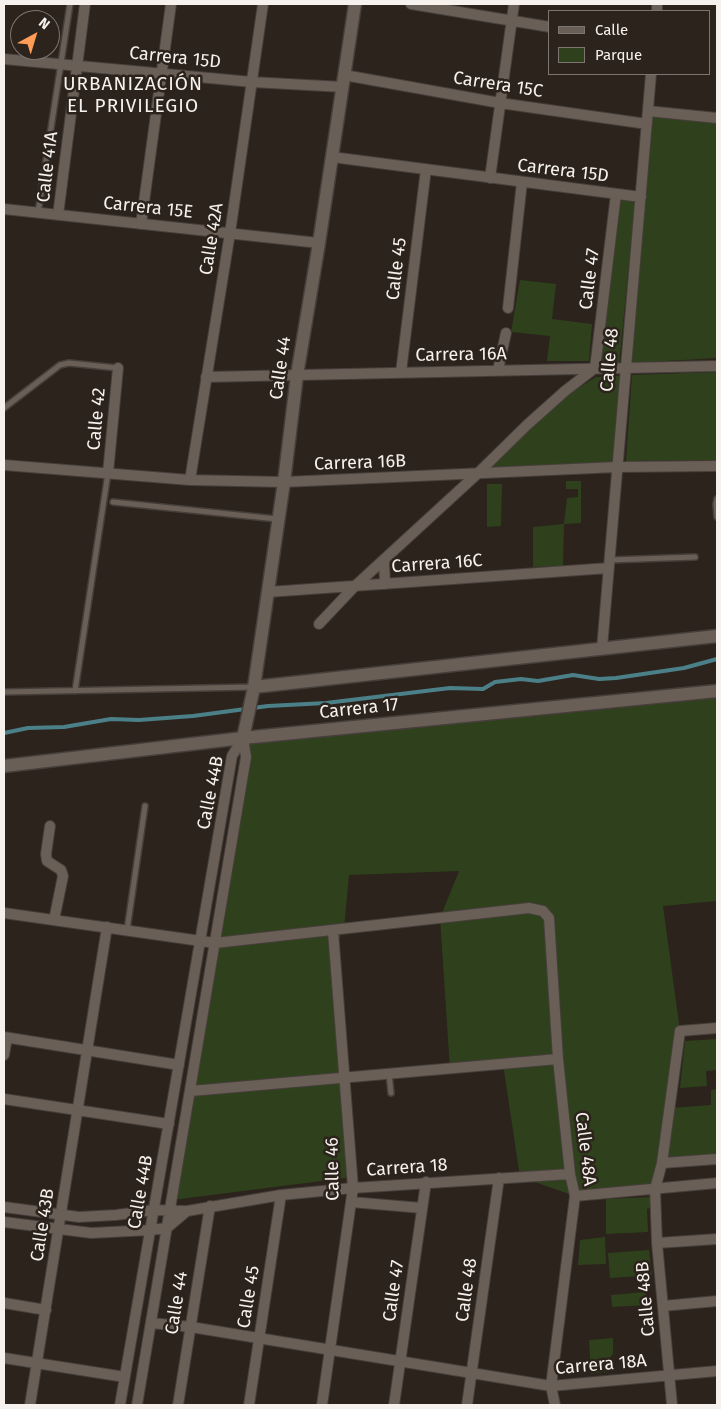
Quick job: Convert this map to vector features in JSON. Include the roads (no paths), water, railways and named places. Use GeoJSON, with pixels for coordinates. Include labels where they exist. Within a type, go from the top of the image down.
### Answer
{"type":"FeatureCollection","features":[{"type":"Feature","properties":{"kind":"street","name":"Calle 41A"},"geometry":{"type":"LineString","coordinates":[[58,215],[84,4]]}},
{"type":"Feature","properties":{"kind":"street"},"geometry":{"type":"LineString","coordinates":[[141,224],[171,4]]}},
{"type":"Feature","properties":{"kind":"street","name":"Calle 42A"},"geometry":{"type":"LineString","coordinates":[[190,480],[230,233],[263,4]]}},
{"type":"Feature","properties":{"kind":"street","name":"Calle 44"},"geometry":{"type":"LineString","coordinates":[[243,738],[254,690],[284,482],[297,375],[355,4]]}},
{"type":"Feature","properties":{"kind":"street"},"geometry":{"type":"LineString","coordinates":[[411,4],[548,27]]}},
{"type":"Feature","properties":{"kind":"street"},"geometry":{"type":"LineString","coordinates":[[490,178],[514,4]]}},
{"type":"Feature","properties":{"kind":"street","name":"Carrera 15D"},"geometry":{"type":"LineString","coordinates":[[4,59],[252,82],[344,81]]}},
{"type":"Feature","properties":{"kind":"street","name":"Calle 48"},"geometry":{"type":"LineString","coordinates":[[602,648],[651,75]]}},
{"type":"Feature","properties":{"kind":"street","name":"Carrera 15C"},"geometry":{"type":"LineString","coordinates":[[344,81],[647,124]]}},
{"type":"Feature","properties":{"kind":"street"},"geometry":{"type":"LineString","coordinates":[[648,111],[717,118]]}},
{"type":"Feature","properties":{"kind":"street","name":"Carrera 15D"},"geometry":{"type":"LineString","coordinates":[[332,157],[641,197]]}},
{"type":"Feature","properties":{"kind":"street","name":"Calle 45"},"geometry":{"type":"LineString","coordinates":[[401,372],[426,169]]}},
{"type":"Feature","properties":{"kind":"street"},"geometry":{"type":"LineString","coordinates":[[508,308],[522,182]]}},
{"type":"Feature","properties":{"kind":"street","name":"Calle 47"},"geometry":{"type":"LineString","coordinates":[[595,368],[616,194]]}},
{"type":"Feature","properties":{"kind":"street","name":"Carrera 15E"},"geometry":{"type":"LineString","coordinates":[[4,209],[319,243]]}},
{"type":"Feature","properties":{"kind":"street"},"geometry":{"type":"LineString","coordinates":[[498,370],[506,333]]}},
{"type":"Feature","properties":{"kind":"street","name":"Carrera 16A"},"geometry":{"type":"LineString","coordinates":[[206,377],[717,366]]}},
{"type":"Feature","properties":{"kind":"street","name":"Calle 42"},"geometry":{"type":"LineString","coordinates":[[108,473],[118,368]]}},
{"type":"Feature","properties":{"kind":"street"},"geometry":{"type":"LineString","coordinates":[[319,624],[354,587],[564,391],[595,368]]}},
{"type":"Feature","properties":{"kind":"street","name":"Carrera 16B"},"geometry":{"type":"LineString","coordinates":[[4,465],[190,480],[284,482],[618,468],[717,466]]}},
{"type":"Feature","properties":{"kind":"street"},"geometry":{"type":"LineString","coordinates":[[384,560],[385,584]]}},
{"type":"Feature","properties":{"kind":"street","name":"Carrera 16C"},"geometry":{"type":"LineString","coordinates":[[268,592],[354,587],[609,564]]}},
{"type":"Feature","properties":{"kind":"street","name":"Carrera 17"},"geometry":{"type":"LineString","coordinates":[[254,690],[717,636]]}},
{"type":"Feature","properties":{"kind":"street","name":"Carrera 17"},"geometry":{"type":"LineString","coordinates":[[4,766],[243,738],[717,691]]}},
{"type":"Feature","properties":{"kind":"street","name":"Calle 44B"},"geometry":{"type":"LineString","coordinates":[[120,1405],[232,756],[243,738]]}},
{"type":"Feature","properties":{"kind":"street","name":"Calle 44B"},"geometry":{"type":"LineString","coordinates":[[137,1405],[246,758],[243,738]]}},
{"type":"Feature","properties":{"kind":"street"},"geometry":{"type":"LineString","coordinates":[[228,780],[242,782]]}},
{"type":"Feature","properties":{"kind":"street"},"geometry":{"type":"LineString","coordinates":[[50,826],[46,854],[47,861],[61,870],[63,876],[54,920]]}},
{"type":"Feature","properties":{"kind":"street","name":"Calle 48A"},"geometry":{"type":"LineString","coordinates":[[333,931],[530,908],[543,911],[549,918],[558,1059],[570,1174],[575,1196],[552,1386],[555,1405]]}},
{"type":"Feature","properties":{"kind":"street"},"geometry":{"type":"LineString","coordinates":[[4,913],[215,943],[333,931]]}},
{"type":"Feature","properties":{"kind":"street","name":"Calle 43B"},"geometry":{"type":"LineString","coordinates":[[30,1405],[107,927]]}},
{"type":"Feature","properties":{"kind":"street","name":"Calle 46"},"geometry":{"type":"LineString","coordinates":[[322,1405],[353,1188],[333,931]]}},
{"type":"Feature","properties":{"kind":"street","name":"Calle 48B"},"geometry":{"type":"LineString","coordinates":[[672,1405],[657,1243],[655,1189],[662,1163],[680,1031],[717,1028]]}},
{"type":"Feature","properties":{"kind":"street"},"geometry":{"type":"LineString","coordinates":[[4,1055],[5,1038],[179,1065]]}},
{"type":"Feature","properties":{"kind":"street"},"geometry":{"type":"LineString","coordinates":[[191,1091],[558,1059]]}},
{"type":"Feature","properties":{"kind":"street"},"geometry":{"type":"LineString","coordinates":[[4,1099],[169,1124]]}},
{"type":"Feature","properties":{"kind":"street"},"geometry":{"type":"LineString","coordinates":[[662,1163],[717,1158]]}},
{"type":"Feature","properties":{"kind":"street","name":"Carrera 18"},"geometry":{"type":"LineString","coordinates":[[4,1207],[61,1216],[116,1215],[154,1210],[187,1210],[281,1195],[353,1188],[570,1174]]}},
{"type":"Feature","properties":{"kind":"street","name":"Calle 48"},"geometry":{"type":"LineString","coordinates":[[467,1405],[499,1178]]}},
{"type":"Feature","properties":{"kind":"street","name":"Calle 47"},"geometry":{"type":"LineString","coordinates":[[394,1405],[426,1182]]}},
{"type":"Feature","properties":{"kind":"street"},"geometry":{"type":"LineString","coordinates":[[575,1196],[717,1183]]}},
{"type":"Feature","properties":{"kind":"street","name":"Calle 45"},"geometry":{"type":"LineString","coordinates":[[249,1405],[281,1195]]}},
{"type":"Feature","properties":{"kind":"street"},"geometry":{"type":"LineString","coordinates":[[352,1202],[422,1208]]}},
{"type":"Feature","properties":{"kind":"street","name":"Calle 44"},"geometry":{"type":"LineString","coordinates":[[178,1405],[210,1206]]}},
{"type":"Feature","properties":{"kind":"street"},"geometry":{"type":"LineString","coordinates":[[4,1222],[91,1233],[151,1230],[167,1228],[187,1210]]}},
{"type":"Feature","properties":{"kind":"street"},"geometry":{"type":"LineString","coordinates":[[657,1243],[717,1239]]}},
{"type":"Feature","properties":{"kind":"street"},"geometry":{"type":"LineString","coordinates":[[663,1306],[717,1301]]}},
{"type":"Feature","properties":{"kind":"street"},"geometry":{"type":"LineString","coordinates":[[4,1303],[46,1310]]}},
{"type":"Feature","properties":{"kind":"street"},"geometry":{"type":"LineString","coordinates":[[151,1323],[191,1327],[400,1362]]}},
{"type":"Feature","properties":{"kind":"street"},"geometry":{"type":"LineString","coordinates":[[4,1358],[125,1377]]}},
{"type":"Feature","properties":{"kind":"street","name":"Carrera 18A"},"geometry":{"type":"LineString","coordinates":[[400,1362],[552,1386],[717,1371]]}},
{"type":"Feature","properties":{"kind":"lane"},"geometry":{"type":"LineString","coordinates":[[38,213],[70,4]]}},
{"type":"Feature","properties":{"kind":"lane"},"geometry":{"type":"LineString","coordinates":[[4,408],[60,365],[69,363],[118,368]]}},
{"type":"Feature","properties":{"kind":"lane"},"geometry":{"type":"LineString","coordinates":[[75,690],[108,473]]}},
{"type":"Feature","properties":{"kind":"lane"},"geometry":{"type":"LineString","coordinates":[[717,499],[717,517]]}},
{"type":"Feature","properties":{"kind":"lane"},"geometry":{"type":"LineString","coordinates":[[114,502],[278,520]]}},
{"type":"Feature","properties":{"kind":"lane"},"geometry":{"type":"LineString","coordinates":[[609,564],[696,557]]}},
{"type":"Feature","properties":{"kind":"lane"},"geometry":{"type":"LineString","coordinates":[[4,692],[254,690]]}},
{"type":"Feature","properties":{"kind":"lane"},"geometry":{"type":"LineString","coordinates":[[127,930],[145,806]]}},
{"type":"Feature","properties":{"kind":"lane"},"geometry":{"type":"LineString","coordinates":[[389,1074],[391,1093]]}},
{"type":"Feature","properties":{"kind":"waterway"},"geometry":{"type":"LineString","coordinates":[[4,733],[28,728],[64,727],[111,719],[139,720],[193,716],[268,706],[326,703],[450,688],[483,689],[495,682],[521,679],[538,681],[573,675],[599,679],[616,678],[684,668],[717,659]]}},
{"type":"Feature","properties":{"kind":"district","name":"URBANIZACIÓN EL PRIVILEGIO"},"geometry":{"type":"Point","coordinates":[133,96]}}]}
